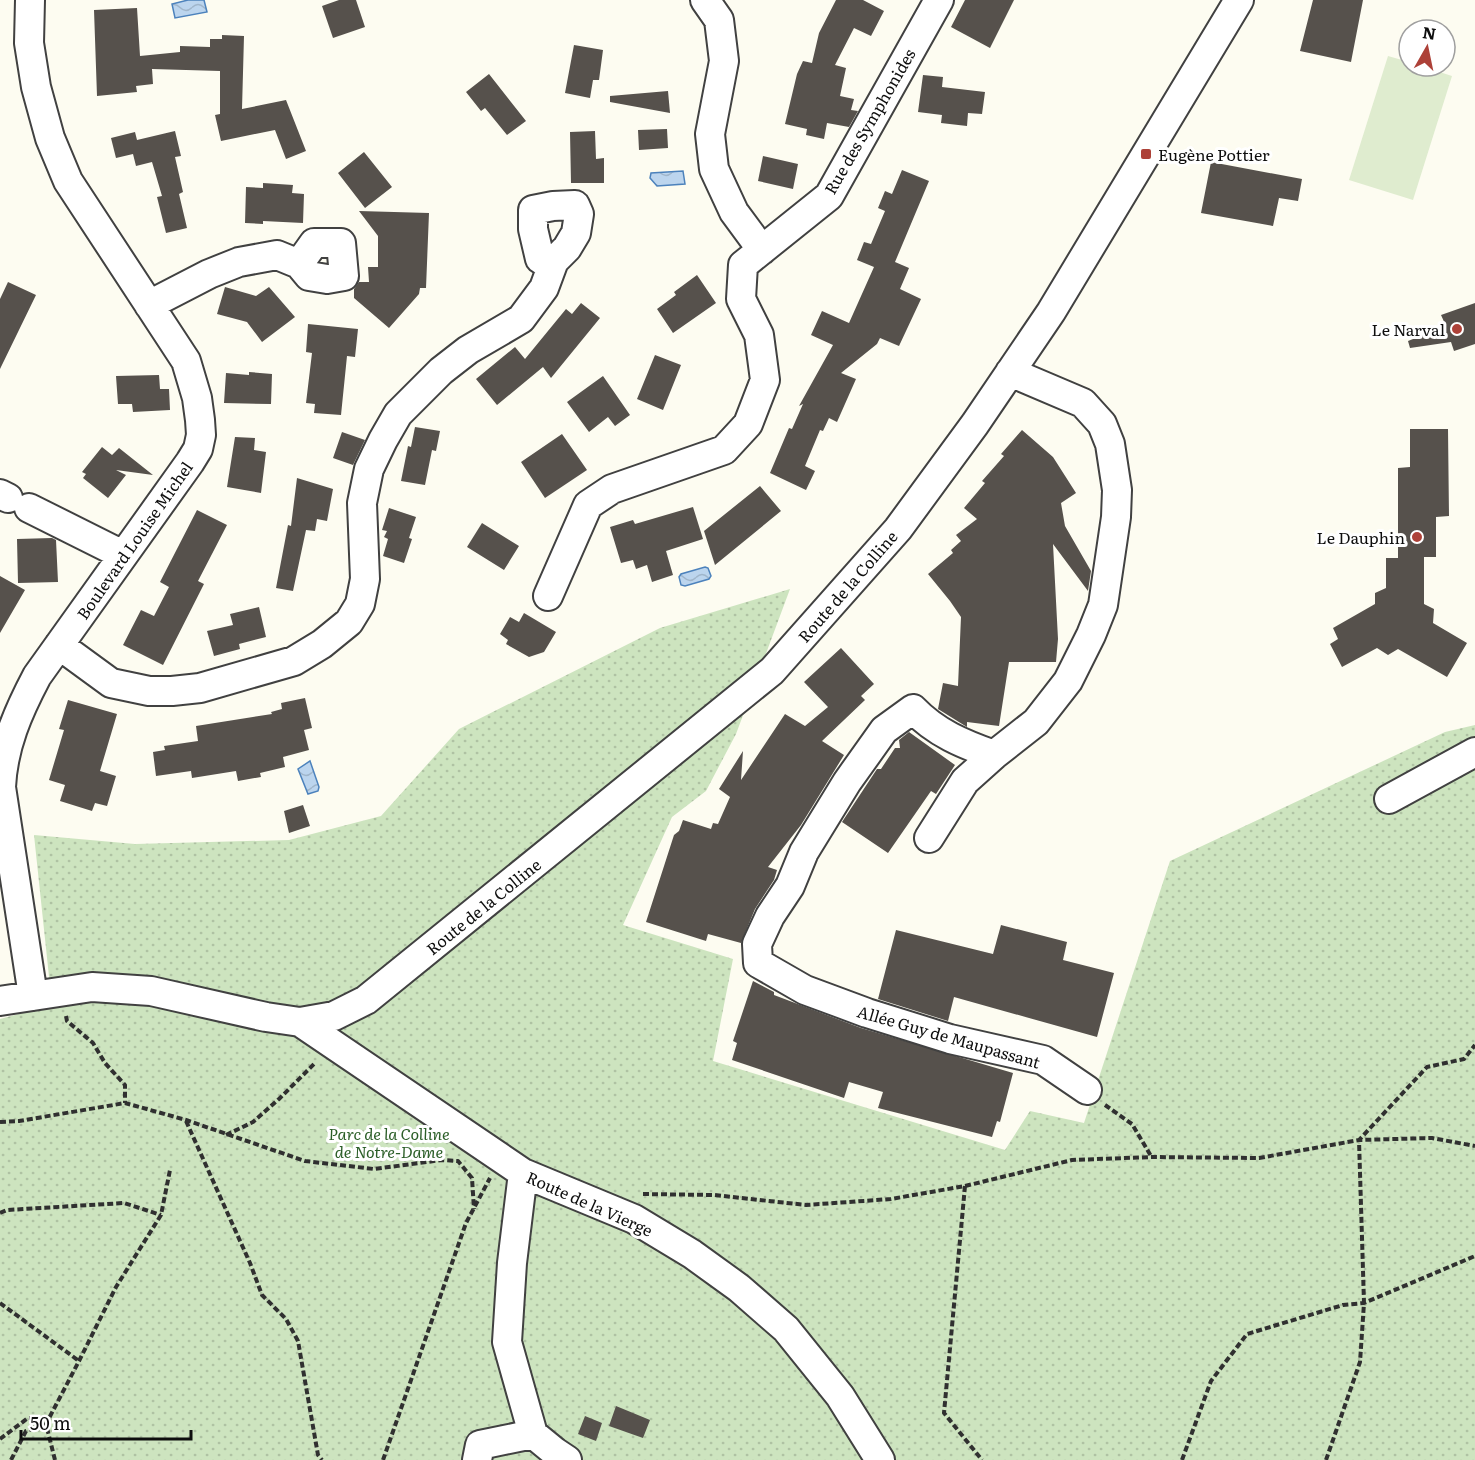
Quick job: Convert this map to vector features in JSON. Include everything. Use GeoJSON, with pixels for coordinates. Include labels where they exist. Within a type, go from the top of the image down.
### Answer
{"type":"FeatureCollection","features":[{"type":"Feature","properties":{"kind":"street","name":"Boulevard Louise Michel"},"geometry":{"type":"LineString","coordinates":[[30,0],[29,43],[36,87],[50,138],[68,181],[186,361],[197,398],[201,435],[198,449],[190,462],[37,676],[20,708],[2,762],[1,787],[33,996]]}},
{"type":"Feature","properties":{"kind":"street"},"geometry":{"type":"LineString","coordinates":[[705,0],[719,20],[724,61],[710,134],[714,169],[734,212],[762,250]]}},
{"type":"Feature","properties":{"kind":"street","name":"Rue des Symphonides"},"geometry":{"type":"LineString","coordinates":[[548,596],[588,505],[612,489],[724,450],[748,424],[765,380],[759,335],[741,299],[743,265],[829,196],[939,0]]}},
{"type":"Feature","properties":{"kind":"street","name":"Route de la Colline"},"geometry":{"type":"LineString","coordinates":[[300,1022],[334,1016],[366,1000],[772,671],[898,529],[975,424],[1051,312],[1239,0]]}},
{"type":"Feature","properties":{"kind":"street"},"geometry":{"type":"LineString","coordinates":[[150,305],[209,274],[239,262],[277,255],[299,264]]}},
{"type":"Feature","properties":{"kind":"street"},"geometry":{"type":"LineString","coordinates":[[59,645],[111,682],[148,691],[172,692],[200,688],[294,661],[322,644],[350,622],[360,604],[365,579],[362,502],[369,469],[398,414],[422,389],[468,350],[521,319],[544,288],[554,261]]}},
{"type":"Feature","properties":{"kind":"street"},"geometry":{"type":"LineString","coordinates":[[929,838],[965,781],[1036,722],[1068,681],[1103,605],[1116,517],[1117,489],[1110,444],[1102,424],[1083,403],[1010,372]]}},
{"type":"Feature","properties":{"kind":"street"},"geometry":{"type":"LineString","coordinates":[[12,500],[123,555]]}},
{"type":"Feature","properties":{"kind":"street","name":"Allée Guy de Maupassant"},"geometry":{"type":"LineString","coordinates":[[994,755],[944,735],[906,701],[834,802],[804,852],[790,886],[770,916],[757,944],[758,963],[805,990],[867,1013],[950,1039],[1042,1060],[1088,1090]]}},
{"type":"Feature","properties":{"kind":"street"},"geometry":{"type":"LineString","coordinates":[[1389,799],[1475,752]]}},
{"type":"Feature","properties":{"kind":"street","name":"Route de la Vierge"},"geometry":{"type":"LineString","coordinates":[[0,1001],[92,987],[151,991],[266,1017],[300,1022],[512,1165],[633,1219],[692,1254],[739,1288],[786,1329],[840,1396],[880,1460]]}},
{"type":"Feature","properties":{"kind":"street"},"geometry":{"type":"LineString","coordinates":[[512,1165],[512,1263],[507,1342],[532,1434],[567,1460]]}},
{"type":"Feature","properties":{"kind":"street"},"geometry":{"type":"LineString","coordinates":[[477,1460],[480,1445],[532,1434]]}},
{"type":"Feature","properties":{"kind":"path"},"geometry":{"type":"LineString","coordinates":[[64,992],[67,1021],[93,1043],[105,1063],[125,1085],[125,1103]]}},
{"type":"Feature","properties":{"kind":"path"},"geometry":{"type":"LineString","coordinates":[[1326,1460],[1360,1362],[1364,1303],[1359,1140],[1427,1067],[1464,1059],[1475,1045]]}},
{"type":"Feature","properties":{"kind":"path"},"geometry":{"type":"LineString","coordinates":[[226,1135],[253,1122],[304,1072],[335,1046]]}},
{"type":"Feature","properties":{"kind":"path"},"geometry":{"type":"LineString","coordinates":[[1088,1090],[1132,1124],[1152,1157]]}},
{"type":"Feature","properties":{"kind":"path"},"geometry":{"type":"LineString","coordinates":[[0,1122],[19,1122],[125,1103],[186,1120],[305,1161],[374,1169],[442,1160],[458,1161],[472,1178],[474,1209]]}},
{"type":"Feature","properties":{"kind":"path"},"geometry":{"type":"LineString","coordinates":[[186,1120],[262,1295],[286,1319],[298,1341],[318,1455],[322,1460]]}},
{"type":"Feature","properties":{"kind":"path"},"geometry":{"type":"LineString","coordinates":[[632,1194],[714,1195],[806,1205],[891,1199],[965,1186],[1072,1160],[1152,1157],[1259,1158],[1359,1140],[1432,1138],[1475,1146]]}},
{"type":"Feature","properties":{"kind":"path"},"geometry":{"type":"LineString","coordinates":[[383,1460],[466,1223],[474,1209],[512,1165]]}},
{"type":"Feature","properties":{"kind":"path"},"geometry":{"type":"LineString","coordinates":[[11,1460],[26,1431],[45,1424],[116,1287],[161,1215],[170,1170]]}},
{"type":"Feature","properties":{"kind":"path"},"geometry":{"type":"LineString","coordinates":[[965,1186],[944,1413],[982,1460]]}},
{"type":"Feature","properties":{"kind":"path"},"geometry":{"type":"LineString","coordinates":[[0,1214],[8,1210],[124,1203],[161,1215]]}},
{"type":"Feature","properties":{"kind":"path"},"geometry":{"type":"LineString","coordinates":[[1182,1460],[1211,1381],[1246,1334],[1343,1305],[1364,1303],[1475,1256]]}},
{"type":"Feature","properties":{"kind":"path"},"geometry":{"type":"LineString","coordinates":[[0,1303],[79,1361]]}},
{"type":"Feature","properties":{"kind":"path"},"geometry":{"type":"LineString","coordinates":[[0,1439],[28,1418],[38,1419],[45,1424],[55,1460]]}},
{"type":"Feature","properties":{"kind":"green space"},"geometry":{"type":"Polygon","coordinates":[[[1388,56],[1397,59],[1397,78],[1451,78],[1413,200],[1349,180],[1388,56]]]}},
{"type":"Feature","properties":{"kind":"green space","name":"Parc de la Colline de Notre-Dame"},"geometry":{"type":"Polygon","coordinates":[[[790,589],[736,734],[706,791],[672,817],[623,925],[733,959],[713,1061],[1005,1150],[1030,1111],[1084,1123],[1170,861],[1445,732],[1475,725],[1475,1460],[0,1460],[0,1019],[52,1005],[34,835],[135,844],[289,840],[381,816],[459,729],[660,628],[790,589]]]}},
{"type":"Feature","properties":{"kind":"water"},"geometry":{"type":"Polygon","coordinates":[[[188,0],[204,0],[207,12],[175,18],[172,4],[188,0]]]}},
{"type":"Feature","properties":{"kind":"water"},"geometry":{"type":"Polygon","coordinates":[[[683,171],[685,184],[657,186],[650,178],[651,173],[683,171]]]}},
{"type":"Feature","properties":{"kind":"water"},"geometry":{"type":"Polygon","coordinates":[[[708,568],[711,576],[709,579],[685,586],[681,585],[679,577],[681,574],[708,568]]]}},
{"type":"Feature","properties":{"kind":"water"},"geometry":{"type":"Polygon","coordinates":[[[310,761],[319,787],[318,791],[308,794],[298,769],[310,761]]]}},
{"type":"Feature","properties":{"kind":"building"},"geometry":{"type":"Polygon","coordinates":[[[339,0],[356,0],[365,27],[333,38],[322,6],[339,0]]]}},
{"type":"Feature","properties":{"kind":"building"},"geometry":{"type":"Polygon","coordinates":[[[836,0],[863,0],[884,11],[871,36],[854,28],[835,65],[846,68],[840,96],[854,99],[851,110],[858,111],[849,127],[827,123],[824,139],[806,135],[807,129],[785,124],[797,74],[803,61],[812,63],[819,33],[836,0]]]}},
{"type":"Feature","properties":{"kind":"building"},"geometry":{"type":"Polygon","coordinates":[[[965,0],[1014,0],[990,48],[951,27],[965,0]]]}},
{"type":"Feature","properties":{"kind":"building"},"geometry":{"type":"Polygon","coordinates":[[[1313,0],[1363,0],[1351,62],[1300,51],[1313,0]]]}},
{"type":"Feature","properties":{"kind":"building"},"geometry":{"type":"Polygon","coordinates":[[[137,8],[140,56],[180,52],[180,46],[210,47],[210,39],[222,39],[222,35],[244,36],[242,109],[286,100],[306,151],[286,159],[275,130],[221,141],[215,115],[220,114],[220,71],[152,69],[153,84],[136,86],[137,92],[97,96],[94,10],[137,8]]]}},
{"type":"Feature","properties":{"kind":"building"},"geometry":{"type":"Polygon","coordinates":[[[574,45],[603,50],[599,80],[593,80],[590,98],[565,93],[574,45]]]}},
{"type":"Feature","properties":{"kind":"building"},"geometry":{"type":"Polygon","coordinates":[[[489,74],[526,121],[507,135],[485,108],[481,111],[466,92],[489,74]]]}},
{"type":"Feature","properties":{"kind":"building"},"geometry":{"type":"Polygon","coordinates":[[[923,75],[943,77],[942,87],[985,92],[982,114],[968,113],[967,126],[941,123],[942,115],[918,112],[923,75]]]}},
{"type":"Feature","properties":{"kind":"building"},"geometry":{"type":"Polygon","coordinates":[[[668,91],[670,113],[610,102],[610,96],[668,91]]]}},
{"type":"Feature","properties":{"kind":"building"},"geometry":{"type":"Polygon","coordinates":[[[667,129],[668,148],[639,150],[638,130],[667,129]]]}},
{"type":"Feature","properties":{"kind":"building"},"geometry":{"type":"Polygon","coordinates":[[[175,131],[181,156],[175,157],[183,192],[179,194],[187,228],[166,233],[157,197],[162,196],[152,162],[136,166],[133,154],[116,158],[111,138],[135,132],[137,140],[175,131]]]}},
{"type":"Feature","properties":{"kind":"building"},"geometry":{"type":"Polygon","coordinates":[[[595,131],[596,159],[604,158],[604,183],[571,183],[570,132],[595,131]]]}},
{"type":"Feature","properties":{"kind":"building"},"geometry":{"type":"Polygon","coordinates":[[[364,152],[392,187],[365,208],[338,173],[364,152]]]}},
{"type":"Feature","properties":{"kind":"building"},"geometry":{"type":"Polygon","coordinates":[[[763,156],[798,164],[793,189],[758,181],[763,156]]]}},
{"type":"Feature","properties":{"kind":"building"},"geometry":{"type":"Polygon","coordinates":[[[1211,162],[1302,179],[1298,201],[1279,198],[1273,226],[1201,213],[1211,162]]]}},
{"type":"Feature","properties":{"kind":"building"},"geometry":{"type":"Polygon","coordinates":[[[902,170],[929,181],[895,262],[909,268],[900,289],[921,299],[899,346],[880,338],[877,344],[841,373],[856,379],[837,422],[829,418],[823,431],[820,430],[805,466],[815,471],[806,490],[770,473],[789,428],[792,429],[803,404],[799,406],[833,345],[811,335],[822,311],[849,323],[874,267],[857,260],[864,242],[871,244],[885,211],[878,208],[885,191],[892,194],[902,170]]]}},
{"type":"Feature","properties":{"kind":"building"},"geometry":{"type":"Polygon","coordinates":[[[263,183],[293,185],[292,193],[304,194],[303,223],[263,221],[263,224],[245,223],[246,187],[263,188],[263,183]]]}},
{"type":"Feature","properties":{"kind":"building"},"geometry":{"type":"Polygon","coordinates":[[[359,211],[429,213],[426,288],[420,288],[419,294],[389,328],[354,298],[354,289],[359,282],[369,282],[368,267],[378,267],[378,236],[359,211]]]}},
{"type":"Feature","properties":{"kind":"building"},"geometry":{"type":"Polygon","coordinates":[[[697,275],[716,303],[673,333],[657,309],[676,295],[674,292],[697,275]]]}},
{"type":"Feature","properties":{"kind":"building"},"geometry":{"type":"Polygon","coordinates":[[[8,282],[36,295],[0,369],[0,299],[8,282]]]}},
{"type":"Feature","properties":{"kind":"building"},"geometry":{"type":"Polygon","coordinates":[[[225,287],[256,296],[269,287],[295,317],[262,342],[247,322],[217,314],[225,287]]]}},
{"type":"Feature","properties":{"kind":"building"},"geometry":{"type":"Polygon","coordinates":[[[581,303],[600,318],[551,378],[543,367],[497,405],[476,379],[515,347],[525,359],[566,309],[572,314],[581,303]]]}},
{"type":"Feature","properties":{"kind":"building","name":"Le Narval"},"geometry":{"type":"Polygon","coordinates":[[[1475,303],[1475,344],[1454,351],[1451,342],[1410,348],[1408,341],[1446,326],[1441,315],[1475,303]]]}},
{"type":"Feature","properties":{"kind":"building"},"geometry":{"type":"Polygon","coordinates":[[[308,324],[358,329],[355,357],[347,356],[341,415],[314,413],[315,404],[306,403],[312,353],[306,352],[308,324]]]}},
{"type":"Feature","properties":{"kind":"building"},"geometry":{"type":"Polygon","coordinates":[[[655,355],[681,365],[663,410],[637,399],[655,355]]]}},
{"type":"Feature","properties":{"kind":"building"},"geometry":{"type":"Polygon","coordinates":[[[249,372],[272,374],[271,404],[224,403],[226,373],[249,375],[249,372]]]}},
{"type":"Feature","properties":{"kind":"building"},"geometry":{"type":"Polygon","coordinates":[[[159,375],[160,389],[169,389],[170,410],[133,412],[132,404],[118,404],[116,376],[159,375]]]}},
{"type":"Feature","properties":{"kind":"building"},"geometry":{"type":"Polygon","coordinates":[[[603,376],[630,415],[615,426],[608,417],[589,432],[567,402],[603,376]]]}},
{"type":"Feature","properties":{"kind":"building"},"geometry":{"type":"Polygon","coordinates":[[[415,427],[440,431],[436,451],[432,450],[425,485],[401,481],[408,446],[411,447],[415,427]]]}},
{"type":"Feature","properties":{"kind":"building","name":"Le Dauphin"},"geometry":{"type":"Polygon","coordinates":[[[1410,429],[1448,429],[1449,516],[1436,517],[1436,557],[1424,557],[1424,604],[1434,609],[1433,623],[1467,643],[1447,677],[1398,649],[1388,655],[1377,648],[1342,667],[1330,644],[1338,639],[1333,628],[1375,604],[1375,593],[1386,588],[1386,558],[1398,558],[1398,468],[1410,467],[1410,429]]]}},
{"type":"Feature","properties":{"kind":"building"},"geometry":{"type":"Polygon","coordinates":[[[1022,430],[1053,457],[1076,493],[1061,503],[1065,526],[1091,571],[1088,591],[1053,544],[1058,639],[1056,662],[1009,662],[999,726],[967,722],[967,727],[938,709],[943,683],[958,686],[961,617],[928,574],[953,553],[951,550],[961,541],[956,535],[977,519],[964,508],[985,483],[982,481],[1004,456],[1001,454],[1022,430]]]}},
{"type":"Feature","properties":{"kind":"building"},"geometry":{"type":"Polygon","coordinates":[[[342,432],[365,440],[353,465],[333,458],[342,432]]]}},
{"type":"Feature","properties":{"kind":"building"},"geometry":{"type":"Polygon","coordinates":[[[562,434],[587,470],[545,498],[521,462],[562,434]]]}},
{"type":"Feature","properties":{"kind":"building"},"geometry":{"type":"Polygon","coordinates":[[[235,437],[255,438],[254,450],[266,452],[261,493],[227,487],[235,437]]]}},
{"type":"Feature","properties":{"kind":"building"},"geometry":{"type":"Polygon","coordinates":[[[102,447],[112,455],[119,448],[153,475],[116,470],[126,475],[108,498],[83,478],[86,474],[82,472],[102,447]]]}},
{"type":"Feature","properties":{"kind":"building"},"geometry":{"type":"Polygon","coordinates":[[[297,478],[333,489],[327,521],[317,519],[315,531],[306,530],[293,591],[276,588],[288,525],[291,526],[297,478]]]}},
{"type":"Feature","properties":{"kind":"building"},"geometry":{"type":"Polygon","coordinates":[[[760,486],[781,511],[715,565],[704,531],[760,486]]]}},
{"type":"Feature","properties":{"kind":"building"},"geometry":{"type":"Polygon","coordinates":[[[693,507],[703,539],[666,551],[673,575],[652,582],[647,565],[636,569],[633,560],[621,563],[610,527],[633,520],[635,524],[693,507]]]}},
{"type":"Feature","properties":{"kind":"building"},"geometry":{"type":"Polygon","coordinates":[[[389,508],[416,517],[404,563],[383,556],[388,539],[384,537],[387,531],[382,530],[389,508]]]}},
{"type":"Feature","properties":{"kind":"building"},"geometry":{"type":"Polygon","coordinates":[[[197,510],[227,525],[198,581],[204,584],[163,665],[123,645],[141,610],[154,616],[169,587],[160,582],[197,510]]]}},
{"type":"Feature","properties":{"kind":"building"},"geometry":{"type":"Polygon","coordinates":[[[482,523],[519,546],[504,570],[467,547],[482,523]]]}},
{"type":"Feature","properties":{"kind":"building"},"geometry":{"type":"Polygon","coordinates":[[[52,538],[56,540],[58,582],[18,583],[17,539],[52,538]]]}},
{"type":"Feature","properties":{"kind":"building"},"geometry":{"type":"Polygon","coordinates":[[[0,576],[25,590],[0,633],[0,576]]]}},
{"type":"Feature","properties":{"kind":"building"},"geometry":{"type":"Polygon","coordinates":[[[259,607],[266,637],[239,644],[240,649],[214,656],[207,631],[233,625],[230,614],[259,607]]]}},
{"type":"Feature","properties":{"kind":"building"},"geometry":{"type":"Polygon","coordinates":[[[524,613],[556,632],[544,652],[529,657],[506,644],[508,640],[500,634],[510,617],[519,622],[524,613]]]}},
{"type":"Feature","properties":{"kind":"building"},"geometry":{"type":"Polygon","coordinates":[[[841,648],[874,684],[861,696],[865,700],[822,741],[844,755],[801,825],[768,867],[777,870],[774,880],[755,909],[741,943],[708,934],[706,941],[646,922],[674,835],[679,831],[683,820],[711,829],[713,823],[718,824],[730,797],[719,789],[743,751],[741,780],[785,714],[805,726],[828,707],[804,682],[841,648]]]}},
{"type":"Feature","properties":{"kind":"building"},"geometry":{"type":"Polygon","coordinates":[[[305,698],[312,728],[304,730],[309,750],[283,757],[285,767],[260,773],[261,777],[238,781],[236,771],[192,778],[191,771],[156,776],[153,752],[165,750],[164,746],[198,741],[196,726],[272,714],[271,712],[282,709],[281,703],[305,698]]]}},
{"type":"Feature","properties":{"kind":"building"},"geometry":{"type":"Polygon","coordinates":[[[68,700],[117,714],[100,771],[116,776],[107,806],[95,803],[92,811],[60,801],[65,785],[49,780],[64,730],[59,729],[68,700]]]}},
{"type":"Feature","properties":{"kind":"building"},"geometry":{"type":"Polygon","coordinates":[[[909,732],[955,765],[936,794],[931,791],[888,853],[842,822],[877,769],[881,769],[895,748],[900,748],[899,740],[909,732]]]}},
{"type":"Feature","properties":{"kind":"building"},"geometry":{"type":"Polygon","coordinates":[[[303,805],[310,826],[289,833],[284,811],[303,805]]]}},
{"type":"Feature","properties":{"kind":"building"},"geometry":{"type":"Polygon","coordinates":[[[1001,925],[1067,942],[1063,960],[1114,973],[1097,1037],[954,997],[948,1021],[878,999],[896,930],[993,954],[1001,925]]]}},
{"type":"Feature","properties":{"kind":"building"},"geometry":{"type":"Polygon","coordinates":[[[753,981],[774,992],[774,995],[861,1028],[1013,1073],[1000,1122],[997,1121],[992,1137],[878,1108],[883,1092],[849,1082],[844,1098],[732,1060],[737,1043],[733,1041],[753,981]]]}},
{"type":"Feature","properties":{"kind":"building"},"geometry":{"type":"Polygon","coordinates":[[[616,1406],[650,1420],[643,1438],[609,1426],[616,1406]]]}},
{"type":"Feature","properties":{"kind":"building"},"geometry":{"type":"Polygon","coordinates":[[[585,1416],[602,1423],[596,1441],[578,1434],[585,1416]]]}},
{"type":"Feature","properties":{"kind":"place","name":"Eugène Pottier"},"geometry":{"type":"Point","coordinates":[1146,154]}},
{"type":"Feature","properties":{"kind":"place","name":"Le Narval"},"geometry":{"type":"Point","coordinates":[1457,329]}},
{"type":"Feature","properties":{"kind":"place","name":"Le Dauphin"},"geometry":{"type":"Point","coordinates":[1417,537]}}]}
